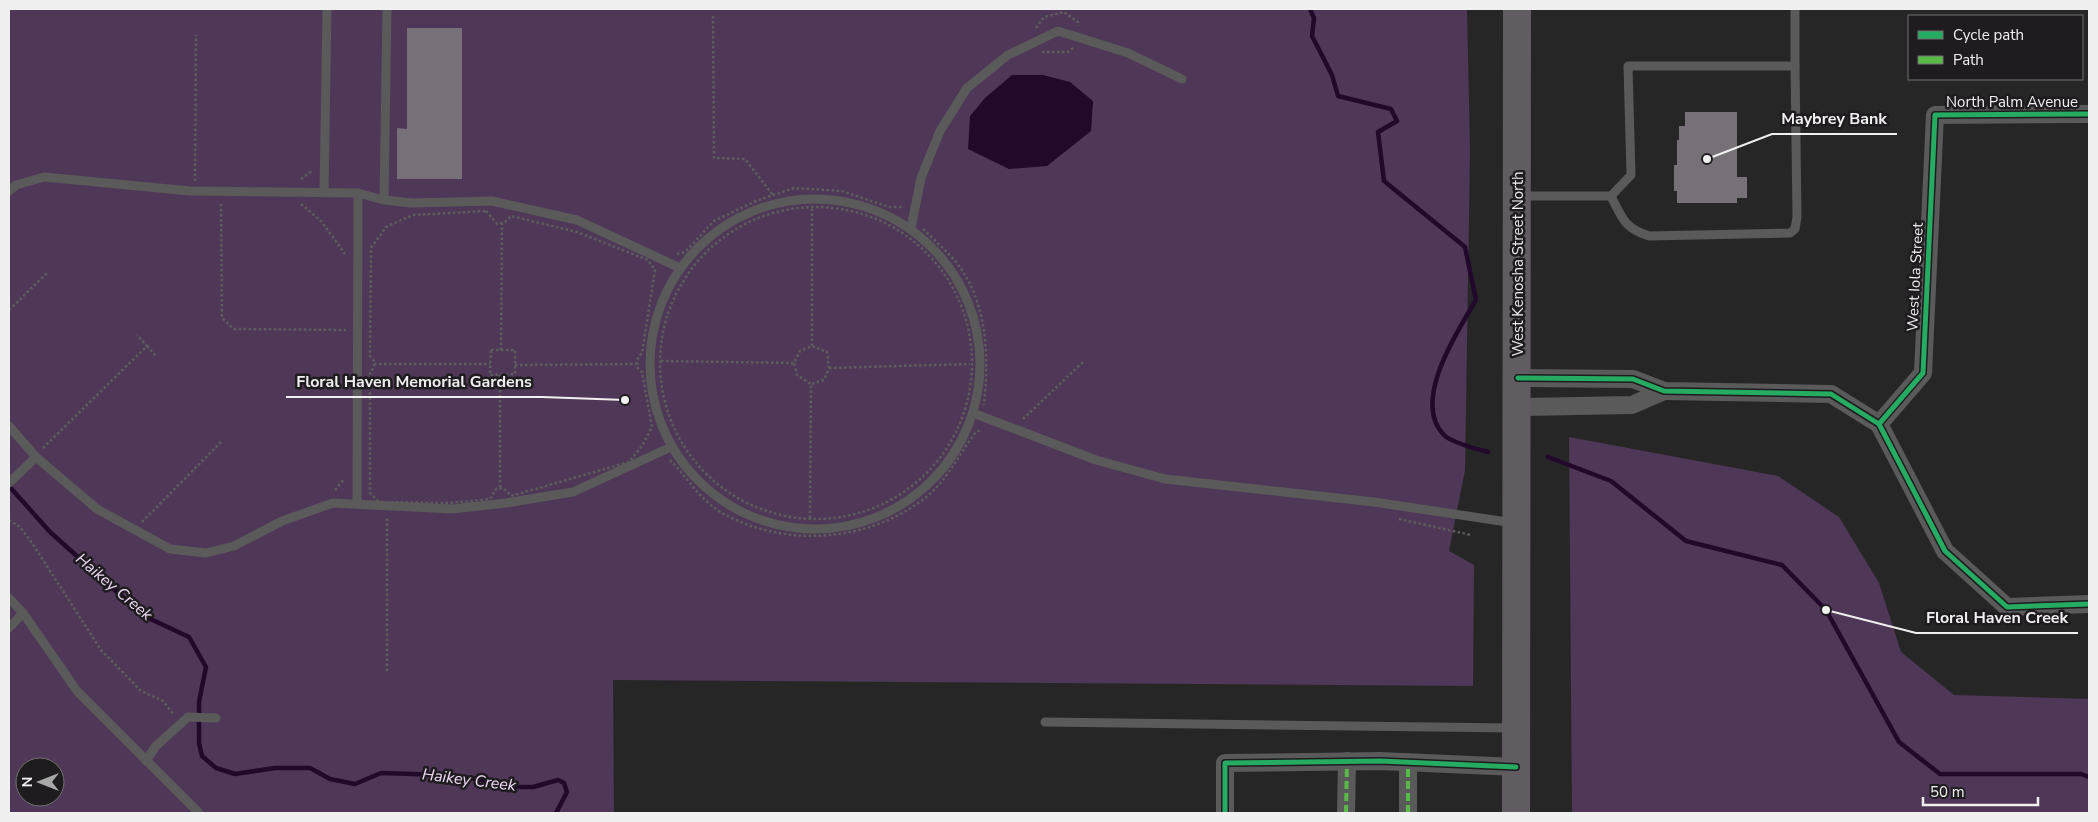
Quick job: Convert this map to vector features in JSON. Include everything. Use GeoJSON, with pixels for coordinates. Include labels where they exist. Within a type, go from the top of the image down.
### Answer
{"type":"FeatureCollection","features":[{"type":"Feature","properties":{"kind":"main road","name":"West Kenosha Street North"},"geometry":{"type":"LineString","coordinates":[[1516,813],[1518,9]]}},
{"type":"Feature","properties":{"kind":"street","name":"North Palm Avenue"},"geometry":{"type":"LineString","coordinates":[[1935,116],[2089,114]]}},
{"type":"Feature","properties":{"kind":"street","name":"West Iola Street"},"geometry":{"type":"LineString","coordinates":[[1879,424],[1923,373],[1935,116]]}},
{"type":"Feature","properties":{"kind":"street"},"geometry":{"type":"LineString","coordinates":[[1518,378],[1632,379],[1664,391],[1831,394],[1879,424],[1945,551],[2007,607],[2089,604]]}},
{"type":"Feature","properties":{"kind":"street"},"geometry":{"type":"LineString","coordinates":[[1518,406],[1632,405],[1664,391]]}},
{"type":"Feature","properties":{"kind":"street"},"geometry":{"type":"LineString","coordinates":[[1226,813],[1225,763],[1347,761],[1516,767]]}},
{"type":"Feature","properties":{"kind":"street"},"geometry":{"type":"LineString","coordinates":[[1346,813],[1347,761]]}},
{"type":"Feature","properties":{"kind":"street"},"geometry":{"type":"LineString","coordinates":[[1408,762],[1408,813]]}},
{"type":"Feature","properties":{"kind":"lane"},"geometry":{"type":"LineString","coordinates":[[324,192],[327,9]]}},
{"type":"Feature","properties":{"kind":"lane"},"geometry":{"type":"LineString","coordinates":[[384,200],[387,9]]}},
{"type":"Feature","properties":{"kind":"lane"},"geometry":{"type":"LineString","coordinates":[[1611,196],[1626,225],[1636,232],[1649,236],[1790,233],[1795,229],[1797,217],[1795,9]]}},
{"type":"Feature","properties":{"kind":"lane"},"geometry":{"type":"LineString","coordinates":[[915,227],[921,178],[940,131],[967,88],[1008,55],[1058,31],[1128,53],[1182,79]]}},
{"type":"Feature","properties":{"kind":"lane"},"geometry":{"type":"LineString","coordinates":[[1518,196],[1611,196],[1631,175],[1628,66],[1795,66]]}},
{"type":"Feature","properties":{"kind":"lane"},"geometry":{"type":"LineString","coordinates":[[9,191],[16,185],[44,177],[190,191],[358,193],[384,200],[412,203],[492,201],[577,220],[680,268]]}},
{"type":"Feature","properties":{"kind":"lane"},"geometry":{"type":"LineString","coordinates":[[357,503],[358,193]]}},
{"type":"Feature","properties":{"kind":"lane"},"geometry":{"type":"LineString","coordinates":[[810,198],[845,201],[880,211],[915,227],[948,265],[972,310],[980,361],[973,413],[951,458],[929,484],[896,509],[857,524],[815,530],[774,524],[734,508],[701,483],[671,447],[655,404],[650,354],[661,305],[680,268],[710,236],[740,216],[774,203],[810,198]]}},
{"type":"Feature","properties":{"kind":"lane"},"geometry":{"type":"LineString","coordinates":[[973,413],[1096,460],[1165,479],[1374,502],[1517,524]]}},
{"type":"Feature","properties":{"kind":"lane"},"geometry":{"type":"LineString","coordinates":[[9,426],[36,457],[97,509],[170,549],[206,553],[234,546],[282,521],[333,503],[452,509],[506,504],[573,492],[671,447]]}},
{"type":"Feature","properties":{"kind":"lane"},"geometry":{"type":"LineString","coordinates":[[9,483],[36,457]]}},
{"type":"Feature","properties":{"kind":"lane"},"geometry":{"type":"LineString","coordinates":[[9,598],[23,613],[77,691],[199,813]]}},
{"type":"Feature","properties":{"kind":"lane"},"geometry":{"type":"LineString","coordinates":[[9,628],[23,613]]}},
{"type":"Feature","properties":{"kind":"lane"},"geometry":{"type":"LineString","coordinates":[[146,761],[154,748],[188,718],[213,718]]}},
{"type":"Feature","properties":{"kind":"lane"},"geometry":{"type":"LineString","coordinates":[[1046,722],[1516,728]]}},
{"type":"Feature","properties":{"kind":"path"},"geometry":{"type":"LineString","coordinates":[[1032,32],[1044,17],[1064,12],[1078,22],[1079,32]]}},
{"type":"Feature","properties":{"kind":"path"},"geometry":{"type":"LineString","coordinates":[[713,16],[714,158],[745,158],[774,195]]}},
{"type":"Feature","properties":{"kind":"path"},"geometry":{"type":"LineString","coordinates":[[188,184],[195,185],[196,35]]}},
{"type":"Feature","properties":{"kind":"path"},"geometry":{"type":"LineString","coordinates":[[1041,52],[1068,52],[1074,47]]}},
{"type":"Feature","properties":{"kind":"path"},"geometry":{"type":"LineString","coordinates":[[298,181],[316,168]]}},
{"type":"Feature","properties":{"kind":"path"},"geometry":{"type":"LineString","coordinates":[[669,255],[685,252],[714,221],[756,201],[794,188],[842,191],[889,207],[904,207],[907,198]]}},
{"type":"Feature","properties":{"kind":"path"},"geometry":{"type":"LineString","coordinates":[[221,197],[222,318],[234,330],[346,330]]}},
{"type":"Feature","properties":{"kind":"path"},"geometry":{"type":"LineString","coordinates":[[297,201],[322,222],[346,256]]}},
{"type":"Feature","properties":{"kind":"path"},"geometry":{"type":"LineString","coordinates":[[812,206],[812,346]]}},
{"type":"Feature","properties":{"kind":"path"},"geometry":{"type":"LineString","coordinates":[[668,333],[662,361],[660,400],[676,442],[705,477],[732,498],[762,511],[810,518],[872,512],[917,487],[948,448],[970,392],[970,347],[960,299],[932,256],[902,230],[855,210],[812,206],[775,209],[738,224],[706,250],[676,295],[670,323]]}},
{"type":"Feature","properties":{"kind":"path"},"geometry":{"type":"LineString","coordinates":[[486,211],[497,224],[502,223],[511,216],[577,232],[648,260],[655,270],[642,353],[638,357],[637,364],[637,367],[642,372],[652,427],[642,446],[629,462],[512,496],[503,488],[500,488],[496,489],[490,499],[449,503],[379,502],[370,493],[370,372],[374,364],[370,356],[371,248],[386,227],[413,215],[440,212],[486,211]]}},
{"type":"Feature","properties":{"kind":"path"},"geometry":{"type":"LineString","coordinates":[[501,350],[502,223]]}},
{"type":"Feature","properties":{"kind":"path"},"geometry":{"type":"LineString","coordinates":[[915,227],[956,262],[976,295],[986,344],[987,375],[984,410]]}},
{"type":"Feature","properties":{"kind":"path"},"geometry":{"type":"LineString","coordinates":[[9,310],[48,272]]}},
{"type":"Feature","properties":{"kind":"path"},"geometry":{"type":"LineString","coordinates":[[346,321],[346,339]]}},
{"type":"Feature","properties":{"kind":"path"},"geometry":{"type":"LineString","coordinates":[[137,335],[157,357]]}},
{"type":"Feature","properties":{"kind":"path"},"geometry":{"type":"LineString","coordinates":[[49,456],[42,449],[147,346]]}},
{"type":"Feature","properties":{"kind":"path"},"geometry":{"type":"LineString","coordinates":[[812,346],[826,352],[829,368],[824,380],[811,384],[797,375],[794,363],[800,351],[812,346]]}},
{"type":"Feature","properties":{"kind":"path"},"geometry":{"type":"LineString","coordinates":[[490,350],[515,350],[515,374],[490,375],[490,364],[490,350]]}},
{"type":"Feature","properties":{"kind":"path"},"geometry":{"type":"LineString","coordinates":[[662,361],[794,363]]}},
{"type":"Feature","properties":{"kind":"path"},"geometry":{"type":"LineString","coordinates":[[1019,424],[1084,361]]}},
{"type":"Feature","properties":{"kind":"path"},"geometry":{"type":"LineString","coordinates":[[374,364],[490,364]]}},
{"type":"Feature","properties":{"kind":"path"},"geometry":{"type":"LineString","coordinates":[[515,365],[637,364]]}},
{"type":"Feature","properties":{"kind":"path"},"geometry":{"type":"LineString","coordinates":[[829,368],[970,364]]}},
{"type":"Feature","properties":{"kind":"path"},"geometry":{"type":"LineString","coordinates":[[500,375],[500,488]]}},
{"type":"Feature","properties":{"kind":"path"},"geometry":{"type":"LineString","coordinates":[[810,518],[811,384]]}},
{"type":"Feature","properties":{"kind":"path"},"geometry":{"type":"LineString","coordinates":[[662,460],[669,459],[700,496],[723,513],[753,526],[793,536],[835,535],[882,524],[926,498],[948,474],[976,432],[984,428]]}},
{"type":"Feature","properties":{"kind":"path"},"geometry":{"type":"LineString","coordinates":[[146,528],[140,525],[221,442]]}},
{"type":"Feature","properties":{"kind":"path"},"geometry":{"type":"LineString","coordinates":[[334,492],[344,481],[344,471]]}},
{"type":"Feature","properties":{"kind":"path"},"geometry":{"type":"LineString","coordinates":[[387,513],[387,672]]}},
{"type":"Feature","properties":{"kind":"path"},"geometry":{"type":"LineString","coordinates":[[1392,518],[1471,535]]}},
{"type":"Feature","properties":{"kind":"path"},"geometry":{"type":"LineString","coordinates":[[9,520],[20,527],[32,543],[101,650],[141,691],[168,705],[174,715],[173,720]]}},
{"type":"Feature","properties":{"kind":"shaded area"},"geometry":{"type":"Polygon","coordinates":[[[9,9],[1467,9],[1470,151],[1465,470],[1449,551],[1474,565],[1473,686],[613,680],[614,813],[9,813],[9,9]]]}},
{"type":"Feature","properties":{"kind":"shaded area"},"geometry":{"type":"Polygon","coordinates":[[[1012,75],[1043,75],[1070,82],[1093,101],[1091,131],[1047,166],[1009,169],[968,149],[970,116],[985,98],[1012,75]]]}},
{"type":"Feature","properties":{"kind":"shaded area"},"geometry":{"type":"Polygon","coordinates":[[[1569,437],[1778,476],[1839,517],[1879,583],[1901,652],[1954,695],[2089,699],[2089,813],[1572,813],[1569,437]]]}},
{"type":"Feature","properties":{"kind":"building"},"geometry":{"type":"Polygon","coordinates":[[[407,28],[462,28],[462,179],[397,179],[397,128],[407,129],[407,28]]]}},
{"type":"Feature","properties":{"kind":"building"},"geometry":{"type":"Polygon","coordinates":[[[1685,112],[1737,112],[1737,177],[1747,177],[1747,198],[1737,198],[1737,203],[1677,203],[1677,191],[1674,191],[1674,165],[1677,165],[1679,126],[1685,126],[1685,112]]]}},
{"type":"Feature","properties":{"kind":"waterway"},"geometry":{"type":"LineString","coordinates":[[1310,9],[1314,18],[1312,36],[1332,75],[1338,96],[1391,109],[1397,121],[1378,132],[1384,181],[1465,247],[1476,300],[1458,330],[1440,367],[1432,404],[1435,421],[1444,435],[1459,443],[1488,452]]}},
{"type":"Feature","properties":{"kind":"waterway"},"geometry":{"type":"LineString","coordinates":[[1548,457],[1611,481],[1686,541],[1782,565],[1826,610],[1899,742],[1940,774],[2081,774],[2089,777]]}},
{"type":"Feature","properties":{"kind":"waterway","name":"Haikey Creek"},"geometry":{"type":"LineString","coordinates":[[9,486],[50,532],[144,616],[189,637],[206,667],[199,702],[199,743],[202,756],[216,768],[235,774],[275,768],[310,768],[330,779],[355,784],[381,773],[444,775],[478,779],[500,787],[533,787],[558,780],[564,783],[567,792],[556,813]]}},
{"type":"Feature","properties":{"kind":"marked path"},"geometry":{"type":"LineString","coordinates":[[1346,813],[1347,761]]}},
{"type":"Feature","properties":{"kind":"marked path"},"geometry":{"type":"LineString","coordinates":[[1408,762],[1408,813]]}},
{"type":"Feature","properties":{"kind":"cycle path"},"geometry":{"type":"LineString","coordinates":[[1879,424],[1923,373],[1935,115],[2089,114]]}},
{"type":"Feature","properties":{"kind":"cycle path"},"geometry":{"type":"LineString","coordinates":[[1518,378],[1633,379],[1664,391],[1831,394],[1879,424],[1945,551],[2007,607],[2089,604]]}},
{"type":"Feature","properties":{"kind":"cycle path"},"geometry":{"type":"LineString","coordinates":[[1225,813],[1225,763],[1380,761],[1516,767]]}},
{"type":"Feature","properties":{"kind":"place","name":"Maybrey Bank"},"geometry":{"type":"Point","coordinates":[1707,159]}},
{"type":"Feature","properties":{"kind":"place","name":"Floral Haven Memorial Gardens"},"geometry":{"type":"Point","coordinates":[625,400]}},
{"type":"Feature","properties":{"kind":"place","name":"Floral Haven Creek"},"geometry":{"type":"Point","coordinates":[1826,610]}}]}
